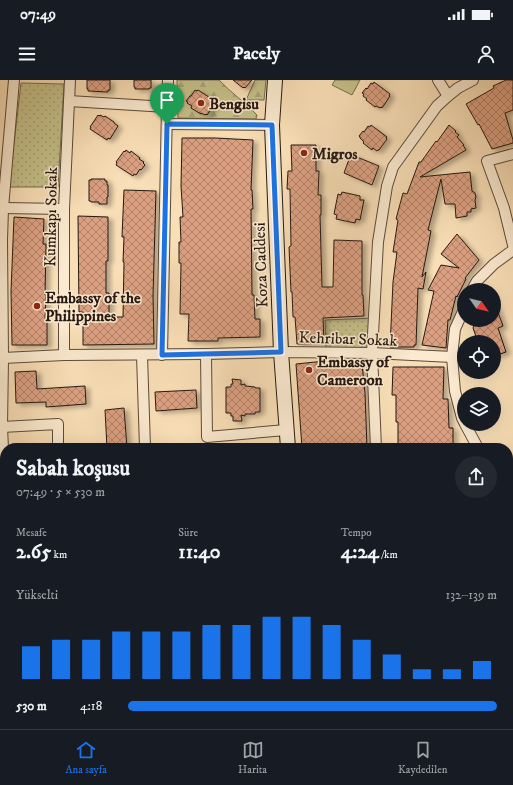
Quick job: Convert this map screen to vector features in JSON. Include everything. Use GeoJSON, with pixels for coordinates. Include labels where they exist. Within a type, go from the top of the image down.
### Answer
{"type":"FeatureCollection","features":[{"type":"Feature","properties":{"kind":"street"},"geometry":{"type":"LineString","coordinates":[[3,443],[2,240],[3,208],[14,80]]}},
{"type":"Feature","properties":{"kind":"street","name":"Kumkapı Sokak"},"geometry":{"type":"LineString","coordinates":[[64,355],[64,209],[69,80]]}},
{"type":"Feature","properties":{"kind":"street"},"geometry":{"type":"LineString","coordinates":[[162,355],[168,80]]}},
{"type":"Feature","properties":{"kind":"street","name":"Koza Caddesi"},"geometry":{"type":"LineString","coordinates":[[275,80],[272,125],[281,352],[287,443]]}},
{"type":"Feature","properties":{"kind":"street"},"geometry":{"type":"LineString","coordinates":[[438,80],[448,96]]}},
{"type":"Feature","properties":{"kind":"street"},"geometry":{"type":"LineString","coordinates":[[376,443],[372,354],[378,242],[386,186],[394,167],[437,106],[458,88],[473,80]]}},
{"type":"Feature","properties":{"kind":"street"},"geometry":{"type":"LineString","coordinates":[[69,101],[167,107]]}},
{"type":"Feature","properties":{"kind":"street"},"geometry":{"type":"LineString","coordinates":[[167,124],[272,125]]}},
{"type":"Feature","properties":{"kind":"street"},"geometry":{"type":"LineString","coordinates":[[513,154],[487,161],[504,208],[513,245]]}},
{"type":"Feature","properties":{"kind":"street"},"geometry":{"type":"LineString","coordinates":[[3,208],[64,209]]}},
{"type":"Feature","properties":{"kind":"street"},"geometry":{"type":"LineString","coordinates":[[476,283],[494,264],[513,250]]}},
{"type":"Feature","properties":{"kind":"street"},"geometry":{"type":"LineString","coordinates":[[457,325],[455,329],[452,358],[457,399]]}},
{"type":"Feature","properties":{"kind":"street","name":"Kehribar Sokak"},"geometry":{"type":"LineString","coordinates":[[2,358],[64,355],[162,355],[281,352],[452,358]]}},
{"type":"Feature","properties":{"kind":"street"},"geometry":{"type":"LineString","coordinates":[[206,354],[207,437],[286,430]]}},
{"type":"Feature","properties":{"kind":"street"},"geometry":{"type":"LineString","coordinates":[[142,355],[145,443]]}},
{"type":"Feature","properties":{"kind":"street"},"geometry":{"type":"LineString","coordinates":[[2,426],[58,424],[58,443]]}},
{"type":"Feature","properties":{"kind":"street"},"geometry":{"type":"LineString","coordinates":[[469,431],[475,443]]}},
{"type":"Feature","properties":{"kind":"green space"},"geometry":{"type":"Polygon","coordinates":[[[177,80],[219,80],[257,115],[256,119],[178,118],[177,80]]]}},
{"type":"Feature","properties":{"kind":"green space"},"geometry":{"type":"Polygon","coordinates":[[[255,80],[266,80],[264,100],[246,100],[255,80]]]}},
{"type":"Feature","properties":{"kind":"green space"},"geometry":{"type":"Polygon","coordinates":[[[335,80],[360,80],[352,95],[332,85],[335,80]]]}},
{"type":"Feature","properties":{"kind":"green space"},"geometry":{"type":"Polygon","coordinates":[[[21,83],[64,84],[58,187],[9,187],[21,83]]]}},
{"type":"Feature","properties":{"kind":"green space"},"geometry":{"type":"Polygon","coordinates":[[[374,318],[372,353],[326,352],[325,320],[374,318]]]}},
{"type":"Feature","properties":{"kind":"building"},"geometry":{"type":"Polygon","coordinates":[[[87,80],[110,80],[110,90],[108,90],[108,92],[88,91],[87,80]]]}},
{"type":"Feature","properties":{"kind":"building"},"geometry":{"type":"Polygon","coordinates":[[[134,80],[151,80],[151,88],[135,89],[134,80]]]}},
{"type":"Feature","properties":{"kind":"building"},"geometry":{"type":"Polygon","coordinates":[[[233,80],[252,80],[245,88],[243,88],[233,80]]]}},
{"type":"Feature","properties":{"kind":"building"},"geometry":{"type":"Polygon","coordinates":[[[506,80],[513,80],[513,110],[505,113],[513,143],[492,149],[479,124],[478,125],[466,104],[494,88],[493,86],[506,80]]]}},
{"type":"Feature","properties":{"kind":"building"},"geometry":{"type":"Polygon","coordinates":[[[374,82],[390,94],[382,108],[375,107],[366,100],[367,99],[362,93],[371,83],[373,84],[374,82]]]}},
{"type":"Feature","properties":{"kind":"building","name":"Bengisu"},"geometry":{"type":"Polygon","coordinates":[[[195,90],[198,90],[215,101],[207,115],[201,114],[191,108],[192,106],[186,101],[195,90]]]}},
{"type":"Feature","properties":{"kind":"building"},"geometry":{"type":"Polygon","coordinates":[[[98,115],[105,116],[118,126],[110,139],[108,138],[107,140],[90,129],[98,115]]]}},
{"type":"Feature","properties":{"kind":"building"},"geometry":{"type":"Polygon","coordinates":[[[371,125],[387,137],[377,151],[373,148],[372,150],[363,143],[364,142],[359,136],[368,126],[370,127],[371,125]]]}},
{"type":"Feature","properties":{"kind":"building"},"geometry":{"type":"Polygon","coordinates":[[[449,125],[459,135],[457,137],[464,145],[466,150],[420,177],[470,172],[472,191],[475,193],[476,197],[476,208],[471,209],[471,212],[467,212],[467,216],[456,218],[455,204],[445,204],[441,179],[428,230],[431,231],[422,277],[426,272],[423,289],[418,288],[416,345],[414,345],[414,347],[390,347],[393,282],[397,252],[393,252],[398,220],[396,219],[403,193],[407,194],[419,162],[421,162],[449,125]]]}},
{"type":"Feature","properties":{"kind":"building"},"geometry":{"type":"Polygon","coordinates":[[[182,138],[253,140],[251,190],[253,209],[251,209],[252,295],[254,295],[255,319],[260,319],[260,337],[218,338],[218,341],[188,341],[189,314],[180,314],[181,263],[179,263],[179,242],[181,242],[180,217],[183,217],[181,186],[182,138]]]}},
{"type":"Feature","properties":{"kind":"building"},"geometry":{"type":"Polygon","coordinates":[[[291,145],[316,145],[316,171],[319,171],[318,195],[321,195],[320,215],[322,287],[333,287],[334,240],[362,241],[362,295],[364,316],[323,318],[324,343],[297,344],[291,292],[289,247],[291,246],[290,189],[287,189],[288,171],[292,171],[291,145]]]}},
{"type":"Feature","properties":{"kind":"building"},"geometry":{"type":"Polygon","coordinates":[[[126,150],[130,153],[131,151],[140,158],[139,159],[144,162],[143,163],[145,165],[136,175],[134,174],[133,176],[116,165],[116,162],[126,150]]]}},
{"type":"Feature","properties":{"kind":"building"},"geometry":{"type":"Polygon","coordinates":[[[352,155],[379,166],[372,185],[344,173],[352,155]]]}},
{"type":"Feature","properties":{"kind":"building"},"geometry":{"type":"Polygon","coordinates":[[[105,179],[105,181],[107,181],[107,204],[99,204],[99,202],[89,201],[89,180],[105,179]]]}},
{"type":"Feature","properties":{"kind":"building"},"geometry":{"type":"Polygon","coordinates":[[[124,190],[156,191],[153,296],[154,344],[83,345],[83,312],[79,312],[78,216],[108,217],[106,293],[109,293],[109,317],[123,317],[124,237],[122,237],[124,190]]]}},
{"type":"Feature","properties":{"kind":"building"},"geometry":{"type":"Polygon","coordinates":[[[342,192],[360,196],[360,200],[364,200],[360,220],[356,219],[355,223],[336,219],[337,215],[334,214],[338,194],[341,195],[342,192]]]}},
{"type":"Feature","properties":{"kind":"building"},"geometry":{"type":"Polygon","coordinates":[[[14,217],[44,219],[43,244],[46,244],[45,321],[47,321],[47,345],[12,345],[11,291],[14,217]]]}},
{"type":"Feature","properties":{"kind":"building"},"geometry":{"type":"Polygon","coordinates":[[[457,234],[479,260],[465,278],[464,283],[457,283],[457,297],[456,296],[450,320],[448,320],[446,348],[422,345],[434,291],[428,290],[441,265],[459,268],[441,254],[457,234]]]}},
{"type":"Feature","properties":{"kind":"building"},"geometry":{"type":"Polygon","coordinates":[[[500,327],[498,328],[500,335],[476,335],[473,328],[500,327]]]}},
{"type":"Feature","properties":{"kind":"building"},"geometry":{"type":"Polygon","coordinates":[[[501,337],[506,352],[501,354],[501,337]]]}},
{"type":"Feature","properties":{"kind":"building"},"geometry":{"type":"Polygon","coordinates":[[[325,361],[325,367],[362,364],[365,393],[367,443],[302,443],[296,364],[325,361]]]}},
{"type":"Feature","properties":{"kind":"building"},"geometry":{"type":"Polygon","coordinates":[[[393,367],[444,367],[443,399],[448,399],[449,428],[453,428],[453,443],[398,443],[396,395],[392,395],[393,367]]]}},
{"type":"Feature","properties":{"kind":"building"},"geometry":{"type":"Polygon","coordinates":[[[36,371],[37,389],[85,386],[86,404],[46,407],[46,402],[16,403],[15,372],[36,371]]]}},
{"type":"Feature","properties":{"kind":"building"},"geometry":{"type":"Polygon","coordinates":[[[232,379],[241,380],[241,385],[245,384],[245,386],[260,388],[260,412],[255,412],[255,414],[245,414],[245,416],[241,415],[242,421],[233,421],[233,416],[231,416],[231,413],[226,413],[226,387],[231,387],[231,384],[233,384],[232,379]]]}},
{"type":"Feature","properties":{"kind":"building"},"geometry":{"type":"Polygon","coordinates":[[[196,390],[197,408],[156,411],[155,392],[196,390]]]}},
{"type":"Feature","properties":{"kind":"building"},"geometry":{"type":"Polygon","coordinates":[[[124,408],[127,443],[107,443],[105,410],[124,408]]]}},
{"type":"Feature","properties":{"kind":"place","name":"Bengisu"},"geometry":{"type":"Point","coordinates":[201,103]}},
{"type":"Feature","properties":{"kind":"place","name":"Migros"},"geometry":{"type":"Point","coordinates":[304,153]}},
{"type":"Feature","properties":{"kind":"place","name":"Embassy of the Philippines"},"geometry":{"type":"Point","coordinates":[37,306]}},
{"type":"Feature","properties":{"kind":"place","name":"Embassy of Cameroon"},"geometry":{"type":"Point","coordinates":[309,370]}},
{"type":"Feature","properties":{"kind":"route"},"geometry":{"type":"LineString","coordinates":[[167,124],[272,125],[281,352],[162,355],[167,124]]}}]}
